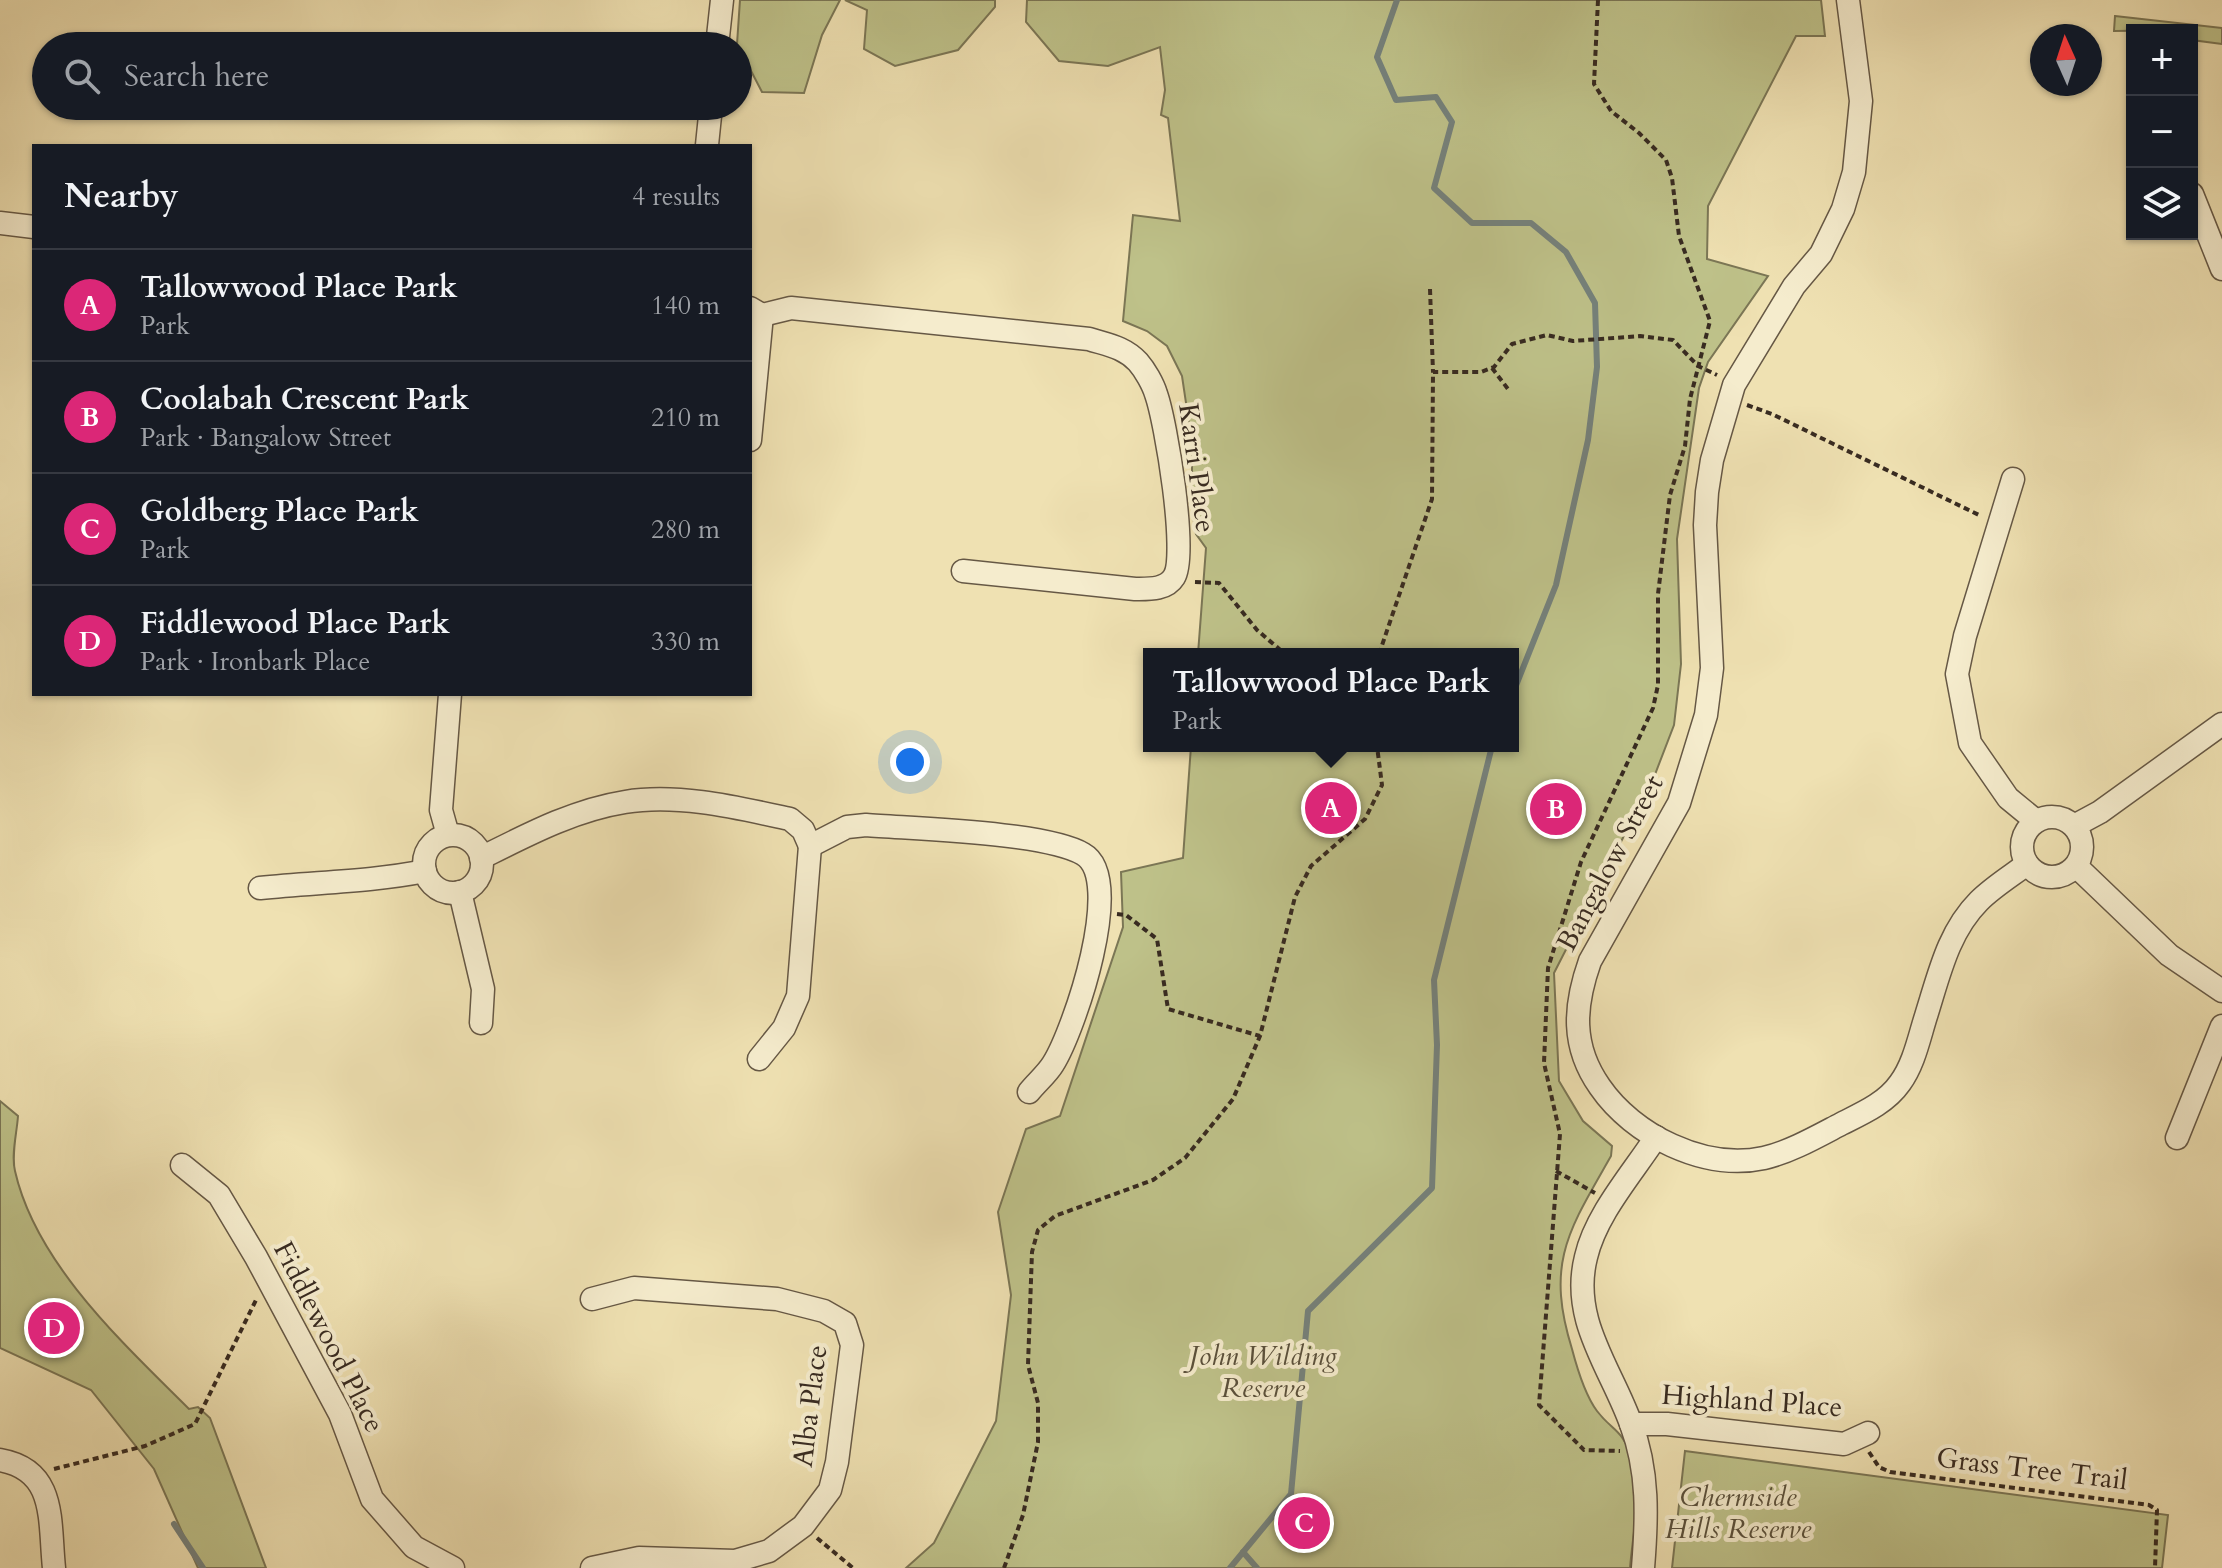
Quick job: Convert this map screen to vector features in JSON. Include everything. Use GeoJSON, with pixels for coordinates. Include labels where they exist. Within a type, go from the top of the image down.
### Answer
{"type":"FeatureCollection","features":[{"type":"Feature","properties":{"kind":"street"},"geometry":{"type":"LineString","coordinates":[[719,32],[722,0]]}},
{"type":"Feature","properties":{"kind":"street","name":"Bangalow Street"},"geometry":{"type":"LineString","coordinates":[[1848,0],[1861,101],[1854,172],[1843,209],[1821,254],[1794,286],[1734,385],[1712,460],[1705,539],[1712,668],[1703,727],[1679,803],[1590,961],[1577,1003],[1578,1039],[1594,1078],[1606,1095],[1656,1137],[1680,1149],[1706,1156],[1752,1160],[1767,1157],[1824,1133],[1879,1105],[1900,1084],[1912,1060],[1944,958],[1959,927],[1979,901],[2027,864]]}},
{"type":"Feature","properties":{"kind":"street"},"geometry":{"type":"LineString","coordinates":[[707,144],[710,120]]}},
{"type":"Feature","properties":{"kind":"street"},"geometry":{"type":"LineString","coordinates":[[2198,209],[2222,269]]}},
{"type":"Feature","properties":{"kind":"street"},"geometry":{"type":"LineString","coordinates":[[0,223],[32,227]]}},
{"type":"Feature","properties":{"kind":"street","name":"Karri Place"},"geometry":{"type":"LineString","coordinates":[[756,311],[791,308],[858,314],[1089,339],[1123,348],[1140,364],[1156,393],[1164,430],[1173,475],[1178,550],[1177,571],[1172,580]]}},
{"type":"Feature","properties":{"kind":"street"},"geometry":{"type":"LineString","coordinates":[[752,397],[756,311]]}},
{"type":"Feature","properties":{"kind":"street"},"geometry":{"type":"LineString","coordinates":[[2013,479],[1965,636],[1957,674],[1970,743],[2008,798],[2036,821]]}},
{"type":"Feature","properties":{"kind":"street"},"geometry":{"type":"LineString","coordinates":[[963,571],[1135,589],[1159,588],[1172,580]]}},
{"type":"Feature","properties":{"kind":"street"},"geometry":{"type":"LineString","coordinates":[[448,835],[441,810],[450,696]]}},
{"type":"Feature","properties":{"kind":"street"},"geometry":{"type":"LineString","coordinates":[[2074,826],[2100,812],[2222,724]]}},
{"type":"Feature","properties":{"kind":"street"},"geometry":{"type":"LineString","coordinates":[[481,858],[544,827],[601,807],[654,800],[790,819],[803,830],[810,846],[798,996],[784,1028],[759,1059]]}},
{"type":"Feature","properties":{"kind":"street"},"geometry":{"type":"LineString","coordinates":[[2056,817],[2074,826],[2082,841],[2076,866],[2069,872],[2041,876],[2027,864],[2021,845],[2036,821],[2056,817]]}},
{"type":"Feature","properties":{"kind":"street"},"geometry":{"type":"LineString","coordinates":[[810,846],[847,827],[866,825],[1061,846],[1085,854],[1098,870],[1099,911],[1089,969],[1053,1064],[1029,1092]]}},
{"type":"Feature","properties":{"kind":"street"},"geometry":{"type":"LineString","coordinates":[[448,835],[469,840],[481,858],[478,879],[460,892],[438,889],[425,871],[427,851],[435,841],[448,835]]}},
{"type":"Feature","properties":{"kind":"street"},"geometry":{"type":"LineString","coordinates":[[2076,866],[2169,955],[2222,991]]}},
{"type":"Feature","properties":{"kind":"street"},"geometry":{"type":"LineString","coordinates":[[260,888],[372,882],[425,871]]}},
{"type":"Feature","properties":{"kind":"street"},"geometry":{"type":"LineString","coordinates":[[460,892],[483,989],[481,1023]]}},
{"type":"Feature","properties":{"kind":"street"},"geometry":{"type":"LineString","coordinates":[[2177,1138],[2222,1026]]}},
{"type":"Feature","properties":{"kind":"street"},"geometry":{"type":"LineString","coordinates":[[1643,1568],[1648,1513],[1638,1451],[1631,1424],[1590,1337],[1582,1289],[1594,1233],[1656,1137]]}},
{"type":"Feature","properties":{"kind":"street","name":"Fiddlewood Place"},"geometry":{"type":"LineString","coordinates":[[182,1165],[219,1195],[269,1282],[340,1414],[372,1499],[414,1547],[453,1568]]}},
{"type":"Feature","properties":{"kind":"street","name":"Alba Place"},"geometry":{"type":"LineString","coordinates":[[592,1299],[634,1288],[777,1299],[824,1311],[845,1323],[852,1345],[837,1462],[830,1490],[803,1526],[769,1551],[735,1561],[639,1558],[592,1568]]}},
{"type":"Feature","properties":{"kind":"street","name":"Highland Place"},"geometry":{"type":"LineString","coordinates":[[1631,1424],[1667,1424],[1844,1444],[1863,1435]]}},
{"type":"Feature","properties":{"kind":"street"},"geometry":{"type":"LineString","coordinates":[[0,1460],[21,1464],[38,1477],[46,1498],[54,1568]]}},
{"type":"Feature","properties":{"kind":"path"},"geometry":{"type":"LineString","coordinates":[[1598,0],[1594,84],[1611,111],[1666,160],[1672,178],[1679,236],[1710,321],[1698,366],[1685,446],[1670,495],[1658,594],[1658,685],[1653,708],[1581,862],[1548,968],[1544,1063],[1560,1134],[1539,1405],[1584,1450],[1638,1451]]}},
{"type":"Feature","properties":{"kind":"path"},"geometry":{"type":"LineString","coordinates":[[1381,648],[1432,499],[1430,289]]}},
{"type":"Feature","properties":{"kind":"path"},"geometry":{"type":"LineString","coordinates":[[1433,372],[1481,372],[1492,368],[1512,344],[1547,335],[1573,341],[1640,336],[1673,340],[1698,366]]}},
{"type":"Feature","properties":{"kind":"path"},"geometry":{"type":"LineString","coordinates":[[1492,368],[1508,389]]}},
{"type":"Feature","properties":{"kind":"path"},"geometry":{"type":"LineString","coordinates":[[1745,404],[1772,414],[1998,524]]}},
{"type":"Feature","properties":{"kind":"path"},"geometry":{"type":"LineString","coordinates":[[1172,580],[1219,583],[1257,630],[1278,648]]}},
{"type":"Feature","properties":{"kind":"path"},"geometry":{"type":"LineString","coordinates":[[1004,1568],[1023,1515],[1038,1442],[1038,1403],[1028,1365],[1032,1252],[1038,1230],[1055,1216],[1153,1180],[1185,1158],[1233,1099],[1260,1036],[1295,897],[1311,866],[1365,819],[1382,785],[1378,752]]}},
{"type":"Feature","properties":{"kind":"path"},"geometry":{"type":"LineString","coordinates":[[1099,911],[1126,915],[1157,939],[1168,1009],[1260,1036]]}},
{"type":"Feature","properties":{"kind":"path"},"geometry":{"type":"LineString","coordinates":[[1556,1171],[1597,1194]]}},
{"type":"Feature","properties":{"kind":"path"},"geometry":{"type":"LineString","coordinates":[[38,1477],[49,1470],[145,1446],[195,1424],[246,1316],[269,1282]]}},
{"type":"Feature","properties":{"kind":"path","name":"Grass Tree Trail"},"geometry":{"type":"LineString","coordinates":[[1863,1435],[1879,1467],[1890,1472],[2149,1505],[2157,1510],[2159,1519],[2155,1568]]}},
{"type":"Feature","properties":{"kind":"path"},"geometry":{"type":"LineString","coordinates":[[803,1526],[853,1568]]}},
{"type":"Feature","properties":{"kind":"green space"},"geometry":{"type":"Polygon","coordinates":[[[740,0],[840,0],[822,35],[804,93],[762,92],[752,73],[752,32],[738,32],[740,0]]]}},
{"type":"Feature","properties":{"kind":"green space"},"geometry":{"type":"Polygon","coordinates":[[[845,0],[995,0],[995,7],[958,50],[895,66],[864,49],[867,10],[845,0]]]}},
{"type":"Feature","properties":{"kind":"green space","name":"John Wilding Reserve"},"geometry":{"type":"Polygon","coordinates":[[[1027,0],[1821,0],[1825,36],[1796,36],[1708,206],[1707,259],[1768,276],[1708,362],[1699,388],[1677,539],[1681,664],[1674,725],[1654,777],[1554,973],[1559,1081],[1583,1121],[1612,1146],[1611,1156],[1573,1227],[1561,1269],[1561,1293],[1564,1319],[1585,1389],[1597,1411],[1625,1441],[1632,1459],[1637,1499],[1630,1568],[906,1568],[934,1543],[996,1421],[1011,1295],[998,1212],[1026,1129],[1060,1116],[1123,927],[1121,872],[1183,858],[1191,752],[1519,752],[1519,648],[1198,648],[1206,548],[1196,534],[1192,510],[1192,443],[1182,376],[1167,346],[1147,331],[1123,321],[1133,215],[1180,221],[1168,118],[1161,115],[1165,90],[1160,47],[1108,66],[1059,61],[1026,22],[1027,0]]]}},
{"type":"Feature","properties":{"kind":"green space"},"geometry":{"type":"Polygon","coordinates":[[[2115,16],[2186,24],[2126,24],[2126,31],[2114,31],[2115,16]]]}},
{"type":"Feature","properties":{"kind":"green space"},"geometry":{"type":"Polygon","coordinates":[[[2198,25],[2222,28],[2222,44],[2198,41],[2198,25]]]}},
{"type":"Feature","properties":{"kind":"green space"},"geometry":{"type":"Polygon","coordinates":[[[0,1101],[18,1116],[15,1171],[26,1205],[42,1238],[62,1270],[111,1330],[189,1409],[198,1407],[210,1418],[266,1568],[198,1568],[154,1469],[91,1390],[0,1348],[0,1101]]]}},
{"type":"Feature","properties":{"kind":"green space","name":"Chermside Hills Reserve"},"geometry":{"type":"Polygon","coordinates":[[[1685,1451],[2168,1515],[2162,1568],[1672,1568],[1685,1451]]]}},
{"type":"Feature","properties":{"kind":"waterway"},"geometry":{"type":"LineString","coordinates":[[1397,0],[1377,57],[1396,100],[1436,97],[1452,122],[1434,188],[1472,223],[1531,223],[1566,252],[1595,303],[1597,367],[1588,440],[1556,585],[1519,678]]}},
{"type":"Feature","properties":{"kind":"waterway"},"geometry":{"type":"LineString","coordinates":[[1230,1568],[1291,1494],[1308,1311],[1432,1188],[1437,1045],[1434,980],[1491,752]]}},
{"type":"Feature","properties":{"kind":"waterway"},"geometry":{"type":"LineString","coordinates":[[174,1524],[203,1568]]}},
{"type":"Feature","properties":{"kind":"waterway"},"geometry":{"type":"LineString","coordinates":[[1243,1552],[1257,1568]]}},
{"type":"Feature","properties":{"kind":"place","name":"Tallowwood Place Park"},"geometry":{"type":"Point","coordinates":[1331,808]}},
{"type":"Feature","properties":{"kind":"place","name":"Coolabah Crescent Park"},"geometry":{"type":"Point","coordinates":[1556,809]}},
{"type":"Feature","properties":{"kind":"place","name":"Fiddlewood Place Park"},"geometry":{"type":"Point","coordinates":[54,1328]}},
{"type":"Feature","properties":{"kind":"place","name":"Goldberg Place Park"},"geometry":{"type":"Point","coordinates":[1304,1523]}}]}
